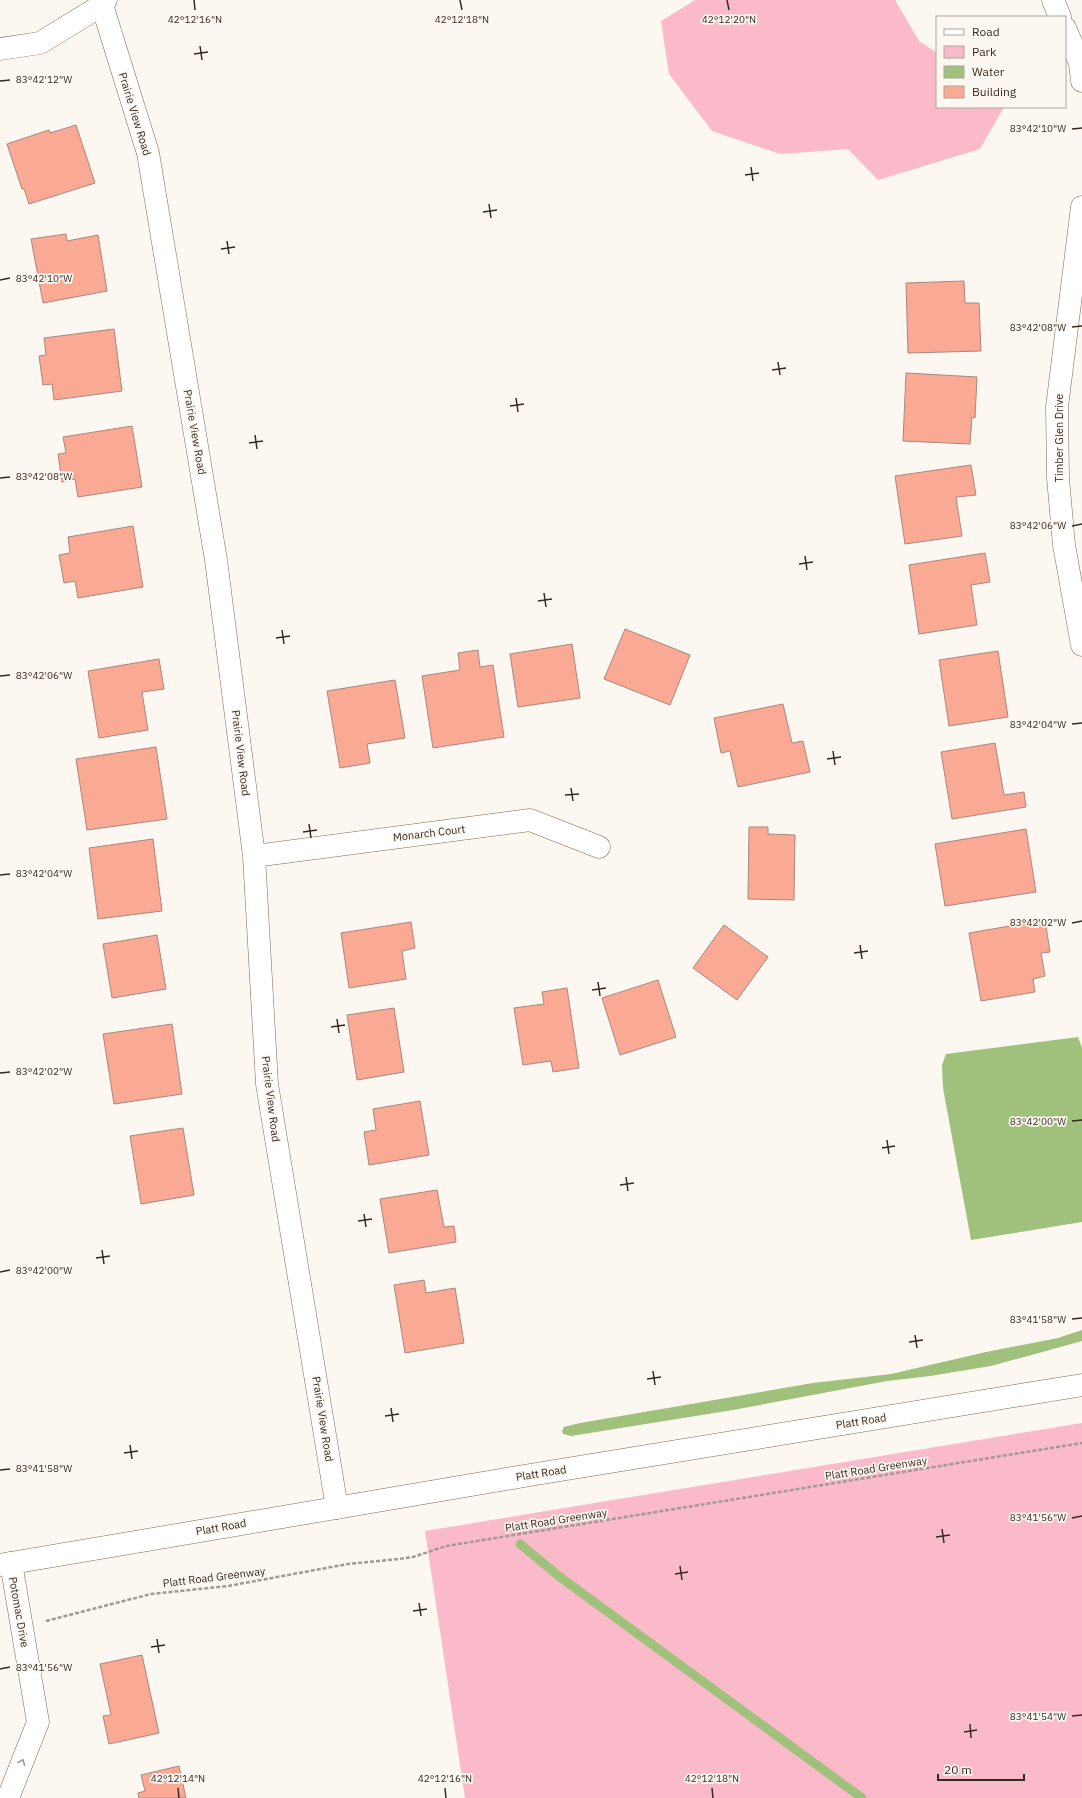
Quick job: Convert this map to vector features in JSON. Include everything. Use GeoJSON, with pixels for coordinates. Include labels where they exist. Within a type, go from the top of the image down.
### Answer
{"type":"FeatureCollection","features":[{"type":"Feature","properties":{"kind":"street"},"geometry":{"type":"LineString","coordinates":[[1053,0],[1060,16]]}},
{"type":"Feature","properties":{"kind":"street"},"geometry":{"type":"LineString","coordinates":[[0,49],[40,42],[104,3]]}},
{"type":"Feature","properties":{"kind":"street","name":"Prairie View Road"},"geometry":{"type":"LineString","coordinates":[[104,3],[148,153],[216,560],[254,856],[267,1084],[337,1508]]}},
{"type":"Feature","properties":{"kind":"street"},"geometry":{"type":"LineString","coordinates":[[1066,30],[1080,63],[1082,81]]}},
{"type":"Feature","properties":{"kind":"street","name":"Timber Glen Drive"},"geometry":{"type":"LineString","coordinates":[[1082,207],[1056,407],[1058,478],[1064,545],[1082,645]]}},
{"type":"Feature","properties":{"kind":"street","name":"Monarch Court"},"geometry":{"type":"LineString","coordinates":[[254,856],[530,820],[599,847]]}},
{"type":"Feature","properties":{"kind":"street","name":"Platt Road"},"geometry":{"type":"LineString","coordinates":[[5,1564],[1082,1385]]}},
{"type":"Feature","properties":{"kind":"street","name":"Potomac Drive"},"geometry":{"type":"LineString","coordinates":[[5,1564],[38,1722],[7,1798]]}},
{"type":"Feature","properties":{"kind":"street","name":"Potomac Drive"},"geometry":{"type":"LineString","coordinates":[[0,1786],[7,1798]]}},
{"type":"Feature","properties":{"kind":"path","name":"Platt Road Greenway"},"geometry":{"type":"LineString","coordinates":[[44,1622],[151,1594],[228,1586],[348,1564],[398,1559],[446,1546],[486,1539],[1082,1443]]}},
{"type":"Feature","properties":{"kind":"green space"},"geometry":{"type":"Polygon","coordinates":[[[695,0],[895,0],[919,41],[936,52],[936,108],[1003,108],[980,149],[878,180],[848,149],[780,154],[712,131],[669,74],[661,21],[695,0]]]}},
{"type":"Feature","properties":{"kind":"green space"},"geometry":{"type":"Polygon","coordinates":[[[1082,1423],[1082,1798],[465,1798],[425,1531],[1082,1423]]]}},
{"type":"Feature","properties":{"kind":"water"},"geometry":{"type":"Polygon","coordinates":[[[1078,1037],[1082,1048],[1082,1222],[971,1240],[943,1088],[942,1065],[946,1054],[1078,1037]]]}},
{"type":"Feature","properties":{"kind":"water"},"geometry":{"type":"Polygon","coordinates":[[[1082,1330],[1082,1341],[991,1366],[887,1381],[733,1410],[571,1436],[563,1434],[562,1431],[564,1427],[580,1423],[813,1383],[891,1374],[986,1352],[1058,1338],[1082,1330]]]}},
{"type":"Feature","properties":{"kind":"building"},"geometry":{"type":"Polygon","coordinates":[[[76,125],[95,183],[29,204],[24,189],[22,189],[7,144],[49,130],[50,133],[76,125]]]}},
{"type":"Feature","properties":{"kind":"building"},"geometry":{"type":"Polygon","coordinates":[[[66,234],[67,241],[98,235],[107,291],[43,303],[31,239],[66,234]]]}},
{"type":"Feature","properties":{"kind":"building"},"geometry":{"type":"Polygon","coordinates":[[[964,281],[965,303],[979,303],[981,351],[908,353],[906,283],[964,281]]]}},
{"type":"Feature","properties":{"kind":"building"},"geometry":{"type":"Polygon","coordinates":[[[114,329],[122,391],[54,400],[52,384],[43,385],[39,356],[46,355],[44,338],[114,329]]]}},
{"type":"Feature","properties":{"kind":"building"},"geometry":{"type":"Polygon","coordinates":[[[906,373],[977,377],[975,418],[972,417],[970,444],[903,441],[906,373]]]}},
{"type":"Feature","properties":{"kind":"building"},"geometry":{"type":"Polygon","coordinates":[[[132,426],[142,487],[78,497],[75,479],[62,482],[58,454],[66,453],[63,437],[132,426]]]}},
{"type":"Feature","properties":{"kind":"building"},"geometry":{"type":"Polygon","coordinates":[[[971,465],[976,495],[956,497],[962,536],[905,544],[895,476],[971,465]]]}},
{"type":"Feature","properties":{"kind":"building"},"geometry":{"type":"Polygon","coordinates":[[[133,526],[143,587],[78,598],[75,581],[64,583],[59,555],[70,553],[68,537],[133,526]]]}},
{"type":"Feature","properties":{"kind":"building"},"geometry":{"type":"Polygon","coordinates":[[[985,553],[990,582],[971,585],[977,625],[919,634],[909,565],[985,553]]]}},
{"type":"Feature","properties":{"kind":"building"},"geometry":{"type":"Polygon","coordinates":[[[625,629],[690,655],[670,705],[604,679],[625,629]]]}},
{"type":"Feature","properties":{"kind":"building"},"geometry":{"type":"Polygon","coordinates":[[[572,644],[580,698],[518,707],[510,654],[572,644]]]}},
{"type":"Feature","properties":{"kind":"building"},"geometry":{"type":"Polygon","coordinates":[[[478,650],[480,667],[493,665],[504,737],[433,748],[422,676],[460,670],[458,653],[478,650]]]}},
{"type":"Feature","properties":{"kind":"building"},"geometry":{"type":"Polygon","coordinates":[[[998,651],[1008,717],[949,726],[939,660],[998,651]]]}},
{"type":"Feature","properties":{"kind":"building"},"geometry":{"type":"Polygon","coordinates":[[[159,659],[164,689],[142,692],[148,730],[99,738],[88,671],[159,659]]]}},
{"type":"Feature","properties":{"kind":"building"},"geometry":{"type":"Polygon","coordinates":[[[395,680],[405,738],[367,744],[370,763],[340,768],[327,691],[395,680]]]}},
{"type":"Feature","properties":{"kind":"building"},"geometry":{"type":"Polygon","coordinates":[[[783,704],[792,743],[803,741],[810,772],[738,787],[730,751],[721,753],[714,718],[783,704]]]}},
{"type":"Feature","properties":{"kind":"building"},"geometry":{"type":"Polygon","coordinates":[[[995,743],[1004,795],[1024,792],[1026,807],[952,819],[941,752],[995,743]]]}},
{"type":"Feature","properties":{"kind":"building"},"geometry":{"type":"Polygon","coordinates":[[[156,747],[167,819],[87,830],[76,759],[156,747]]]}},
{"type":"Feature","properties":{"kind":"building"},"geometry":{"type":"Polygon","coordinates":[[[749,827],[768,827],[768,834],[795,835],[794,900],[748,899],[749,827]]]}},
{"type":"Feature","properties":{"kind":"building"},"geometry":{"type":"Polygon","coordinates":[[[1026,829],[1036,892],[945,906],[935,844],[1026,829]]]}},
{"type":"Feature","properties":{"kind":"building"},"geometry":{"type":"Polygon","coordinates":[[[153,839],[162,911],[98,919],[89,848],[153,839]]]}},
{"type":"Feature","properties":{"kind":"building"},"geometry":{"type":"Polygon","coordinates":[[[1045,920],[1050,952],[1041,953],[1045,976],[1033,979],[1035,992],[981,1001],[969,933],[1045,920]]]}},
{"type":"Feature","properties":{"kind":"building"},"geometry":{"type":"Polygon","coordinates":[[[411,922],[415,948],[402,951],[406,979],[349,988],[341,933],[411,922]]]}},
{"type":"Feature","properties":{"kind":"building"},"geometry":{"type":"Polygon","coordinates":[[[724,925],[768,957],[737,1000],[693,968],[724,925]]]}},
{"type":"Feature","properties":{"kind":"building"},"geometry":{"type":"Polygon","coordinates":[[[157,935],[166,989],[112,998],[103,944],[157,935]]]}},
{"type":"Feature","properties":{"kind":"building"},"geometry":{"type":"Polygon","coordinates":[[[658,980],[676,1037],[620,1055],[602,998],[658,980]]]}},
{"type":"Feature","properties":{"kind":"building"},"geometry":{"type":"Polygon","coordinates":[[[567,988],[579,1068],[553,1072],[551,1061],[523,1065],[514,1008],[544,1004],[542,992],[567,988]]]}},
{"type":"Feature","properties":{"kind":"building"},"geometry":{"type":"Polygon","coordinates":[[[394,1008],[404,1072],[357,1080],[347,1015],[394,1008]]]}},
{"type":"Feature","properties":{"kind":"building"},"geometry":{"type":"Polygon","coordinates":[[[172,1024],[182,1094],[114,1104],[103,1034],[172,1024]]]}},
{"type":"Feature","properties":{"kind":"building"},"geometry":{"type":"Polygon","coordinates":[[[420,1101],[429,1155],[369,1165],[364,1132],[376,1130],[373,1109],[420,1101]]]}},
{"type":"Feature","properties":{"kind":"building"},"geometry":{"type":"Polygon","coordinates":[[[183,1128],[194,1195],[141,1204],[130,1136],[183,1128]]]}},
{"type":"Feature","properties":{"kind":"building"},"geometry":{"type":"Polygon","coordinates":[[[437,1190],[444,1227],[454,1226],[456,1242],[389,1253],[380,1199],[437,1190]]]}},
{"type":"Feature","properties":{"kind":"building"},"geometry":{"type":"Polygon","coordinates":[[[424,1280],[426,1293],[455,1288],[464,1343],[405,1353],[394,1285],[424,1280]]]}},
{"type":"Feature","properties":{"kind":"building"},"geometry":{"type":"Polygon","coordinates":[[[142,1655],[159,1733],[109,1744],[103,1716],[111,1715],[100,1664],[142,1655]]]}},
{"type":"Feature","properties":{"kind":"building"},"geometry":{"type":"Polygon","coordinates":[[[179,1766],[186,1798],[139,1798],[138,1793],[145,1791],[141,1775],[179,1766]]]}},
{"type":"Feature","properties":{"kind":"waterway"},"geometry":{"type":"LineString","coordinates":[[520,1544],[560,1577],[862,1798]]}}]}
